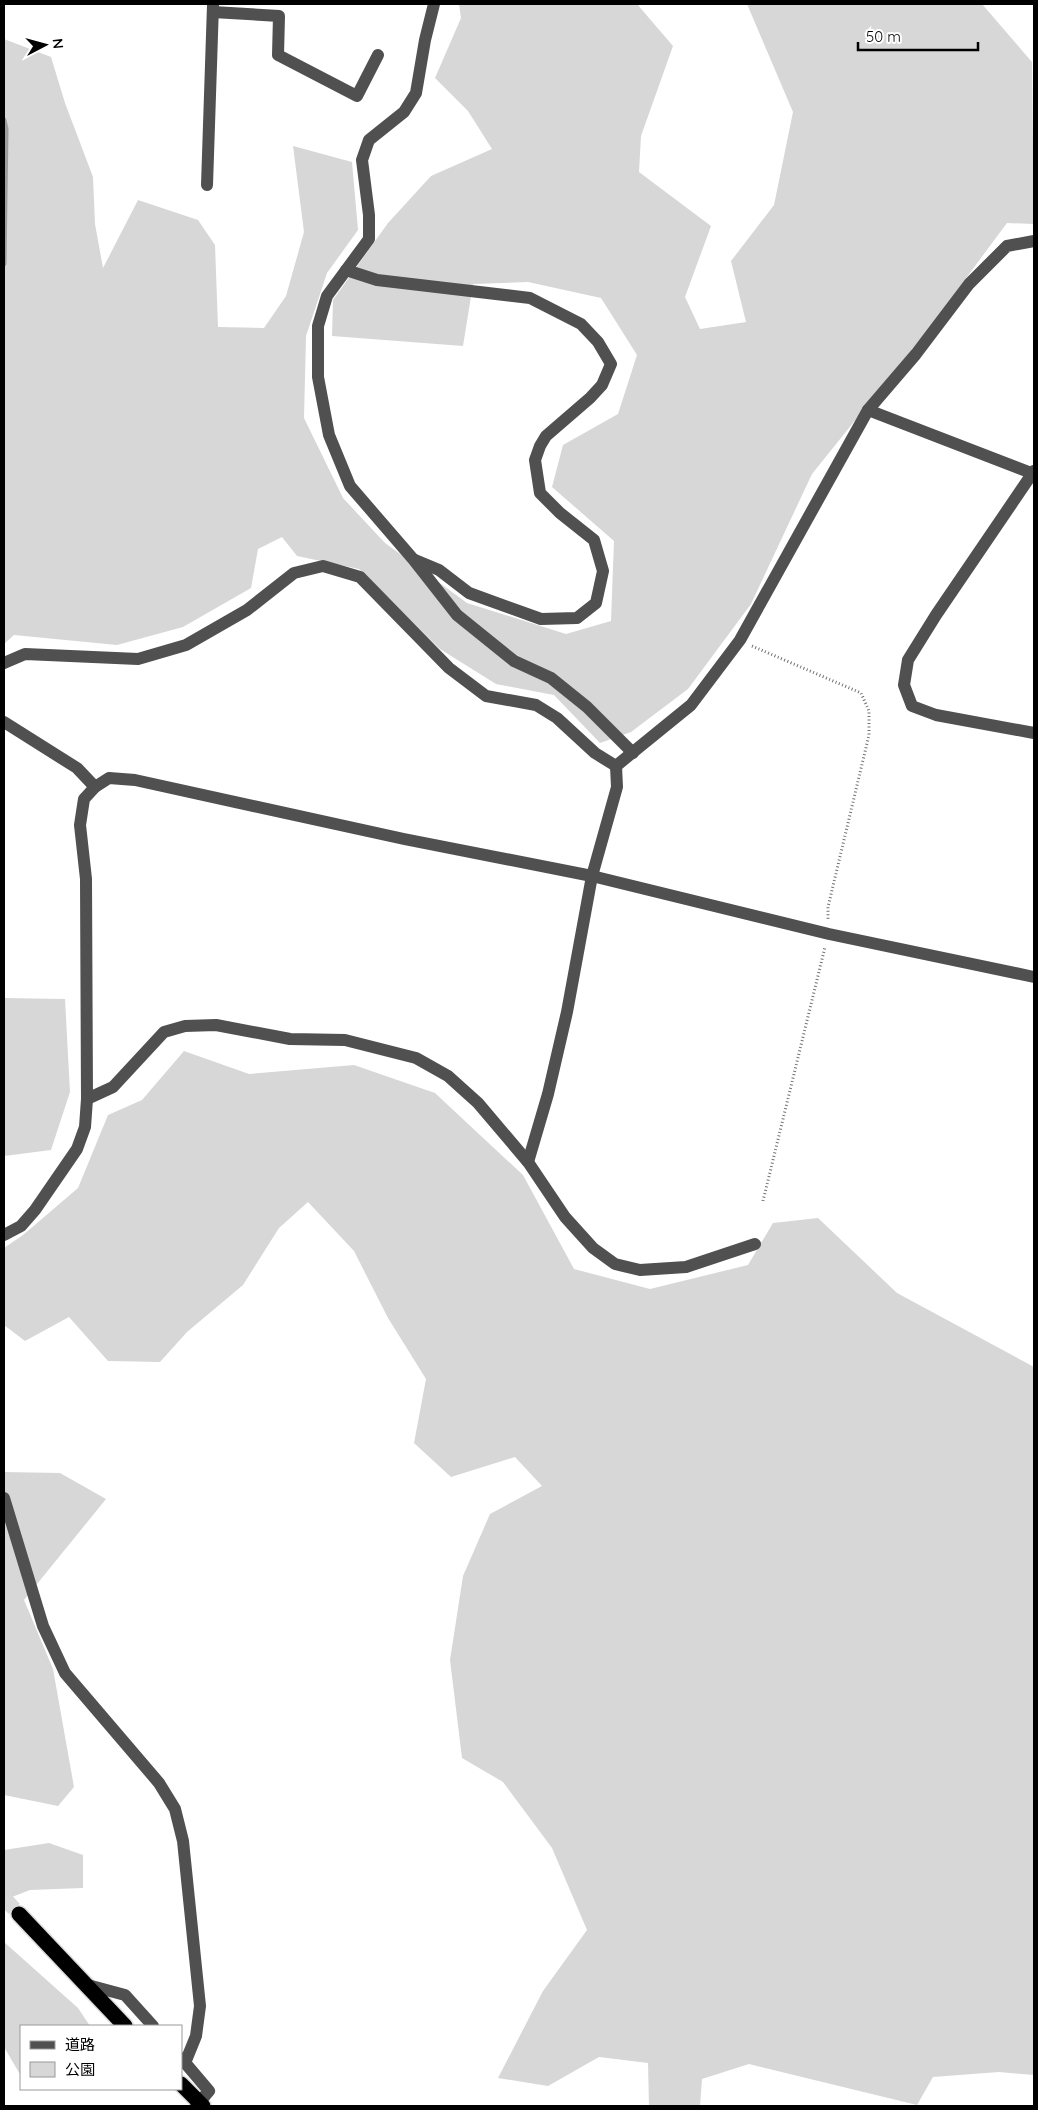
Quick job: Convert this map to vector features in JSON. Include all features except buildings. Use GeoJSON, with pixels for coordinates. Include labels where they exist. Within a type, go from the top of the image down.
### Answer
{"type":"FeatureCollection","features":[{"type":"Feature","properties":{"kind":"highway"},"geometry":{"type":"LineString","coordinates":[[19,1914],[124,2025]]}},
{"type":"Feature","properties":{"kind":"highway"},"geometry":{"type":"LineString","coordinates":[[182,2085],[199,2105]]}},
{"type":"Feature","properties":{"kind":"street"},"geometry":{"type":"LineString","coordinates":[[434,4],[425,40],[416,93],[404,112],[369,140],[362,160],[369,215],[369,239],[327,296],[318,326],[318,377],[329,435],[350,486],[413,559],[457,615],[514,661],[551,678],[559,684],[587,707],[633,752]]}},
{"type":"Feature","properties":{"kind":"street"},"geometry":{"type":"LineString","coordinates":[[207,185],[213,8],[279,16],[278,56],[357,96],[378,55]]}},
{"type":"Feature","properties":{"kind":"street"},"geometry":{"type":"LineString","coordinates":[[616,766],[691,705],[740,640],[868,410],[916,354],[969,284],[1007,246],[1034,241]]}},
{"type":"Feature","properties":{"kind":"street"},"geometry":{"type":"LineString","coordinates":[[346,270],[377,280],[530,298],[581,324],[598,342],[611,364],[602,385],[590,398],[546,436],[535,460],[540,493],[560,513],[594,540],[603,571],[596,603],[577,618],[541,619],[469,593],[439,570],[413,559]]}},
{"type":"Feature","properties":{"kind":"street"},"geometry":{"type":"LineString","coordinates":[[868,410],[1034,473],[936,615],[908,660],[904,685],[912,706],[936,715],[1034,733]]}},
{"type":"Feature","properties":{"kind":"street"},"geometry":{"type":"LineString","coordinates":[[4,663],[25,654],[138,659],[186,645],[247,610],[294,573],[323,566],[360,577],[449,668],[486,696],[536,706],[557,718],[595,753],[616,766]]}},
{"type":"Feature","properties":{"kind":"street"},"geometry":{"type":"LineString","coordinates":[[4,722],[77,768],[95,787]]}},
{"type":"Feature","properties":{"kind":"street"},"geometry":{"type":"LineString","coordinates":[[528,1162],[548,1094],[568,1012],[592,876],[617,787],[616,766]]}},
{"type":"Feature","properties":{"kind":"street"},"geometry":{"type":"LineString","coordinates":[[4,1235],[21,1226],[35,1210],[77,1149],[85,1127],[87,1099],[86,879],[80,826],[84,799],[95,787],[109,778],[135,780],[404,839],[592,876],[829,934],[1034,977]]}},
{"type":"Feature","properties":{"kind":"street"},"geometry":{"type":"LineString","coordinates":[[87,1099],[113,1087],[164,1032],[184,1026],[216,1025],[290,1039],[344,1040],[416,1058],[448,1076],[478,1103],[528,1162],[565,1218],[592,1248],[615,1264],[640,1270],[686,1267],[755,1244]]}},
{"type":"Feature","properties":{"kind":"street"},"geometry":{"type":"LineString","coordinates":[[4,1498],[43,1626],[65,1673],[159,1783],[175,1809],[183,1841],[200,2006],[196,2036],[183,2061],[209,2090],[199,2105]]}},
{"type":"Feature","properties":{"kind":"street"},"geometry":{"type":"LineString","coordinates":[[84,1984],[125,1995],[152,2025]]}},
{"type":"Feature","properties":{"kind":"path"},"geometry":{"type":"LineString","coordinates":[[740,640],[861,693],[869,711],[869,735],[828,907],[829,934],[763,1201]]}},
{"type":"Feature","properties":{"kind":"green space"},"geometry":{"type":"Polygon","coordinates":[[[459,4],[637,4],[673,46],[641,136],[639,172],[711,226],[685,297],[700,329],[746,322],[731,261],[774,205],[793,112],[747,4],[982,4],[1032,62],[1034,224],[1007,223],[926,332],[812,474],[751,604],[688,689],[631,732],[600,743],[554,695],[496,684],[440,649],[359,569],[297,556],[282,537],[258,549],[251,588],[183,627],[117,645],[14,635],[4,644],[4,39],[51,57],[65,103],[93,177],[95,224],[103,268],[138,200],[198,220],[215,245],[218,327],[264,328],[286,296],[304,232],[293,146],[352,162],[358,230],[327,273],[306,336],[304,418],[343,498],[385,543],[467,603],[566,634],[611,621],[614,541],[552,487],[563,445],[618,414],[637,355],[601,298],[528,282],[473,284],[463,346],[332,336],[333,300],[388,223],[431,176],[492,149],[468,111],[435,78],[461,18],[459,4]]]}},
{"type":"Feature","properties":{"kind":"green space"},"geometry":{"type":"Polygon","coordinates":[[[4,998],[65,999],[70,1092],[51,1150],[4,1156],[4,998]]]}},
{"type":"Feature","properties":{"kind":"green space"},"geometry":{"type":"Polygon","coordinates":[[[184,1051],[249,1074],[354,1065],[435,1093],[523,1175],[574,1269],[650,1289],[748,1265],[773,1223],[818,1218],[897,1293],[1034,1367],[1034,2075],[999,2072],[933,2077],[917,2105],[749,2064],[702,2079],[700,2106],[649,2106],[648,2063],[599,2057],[548,2086],[498,2078],[543,1991],[587,1930],[552,1848],[503,1782],[462,1758],[450,1660],[463,1576],[490,1514],[542,1486],[515,1457],[451,1477],[414,1443],[426,1379],[388,1318],[354,1251],[308,1202],[279,1228],[243,1285],[187,1332],[160,1362],[108,1361],[69,1317],[25,1341],[4,1325],[4,1248],[23,1235],[78,1188],[108,1115],[142,1100],[184,1051]]]}},
{"type":"Feature","properties":{"kind":"green space"},"geometry":{"type":"Polygon","coordinates":[[[4,1472],[60,1473],[106,1499],[24,1600],[53,1669],[74,1787],[58,1806],[4,1795],[4,1472]]]}},
{"type":"Feature","properties":{"kind":"green space"},"geometry":{"type":"Polygon","coordinates":[[[49,1843],[83,1855],[83,1888],[30,1890],[4,1900],[4,1850],[49,1843]]]}},
{"type":"Feature","properties":{"kind":"green space"},"geometry":{"type":"Polygon","coordinates":[[[4,1942],[78,2008],[89,2025],[20,2025],[20,2074],[4,2047],[4,1942]]]}},
{"type":"Feature","properties":{"kind":"waterway"},"geometry":{"type":"LineString","coordinates":[[4,120],[6,129],[4,264]]}},
{"type":"Feature","properties":{"kind":"tunnel"},"geometry":{"type":"LineString","coordinates":[[4,1898],[19,1914]]}}]}
